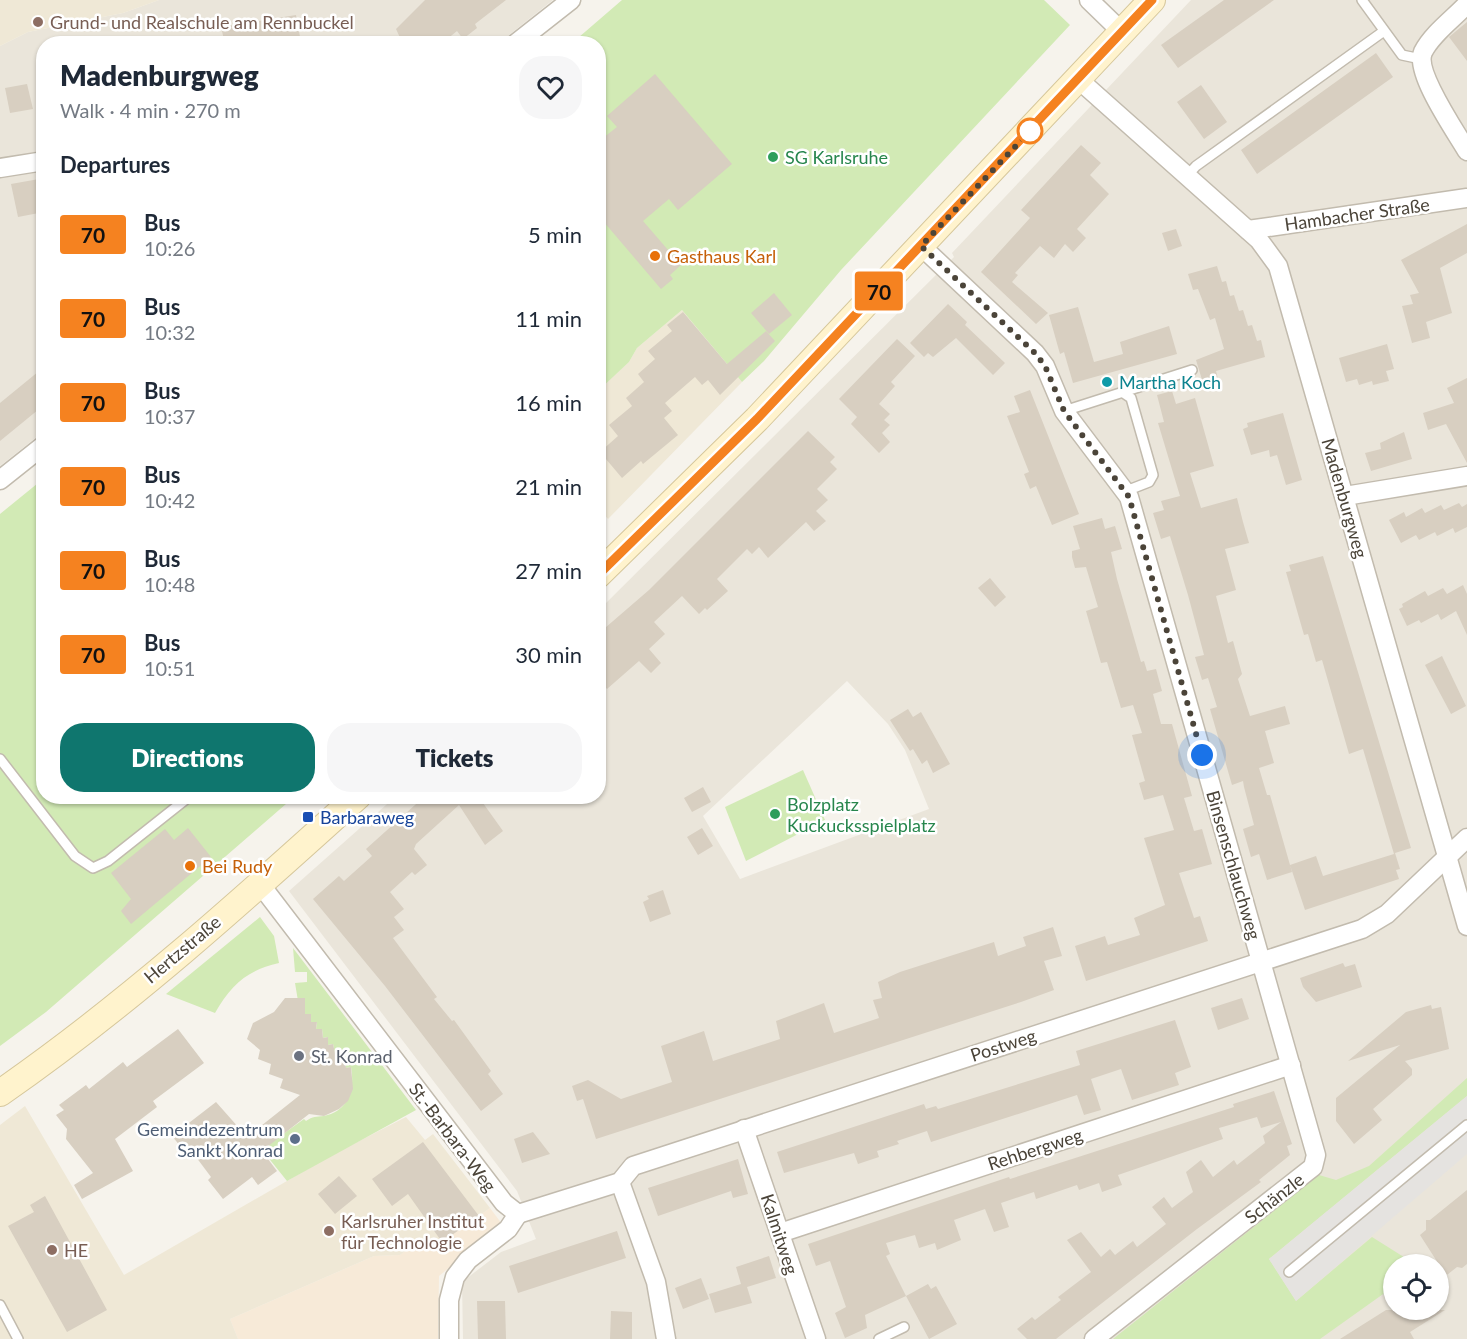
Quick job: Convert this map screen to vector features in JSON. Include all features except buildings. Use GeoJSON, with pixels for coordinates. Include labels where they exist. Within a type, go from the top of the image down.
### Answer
{"type":"FeatureCollection","features":[{"type":"Feature","properties":{"kind":"main road"},"geometry":{"type":"LineString","coordinates":[[606,567],[757,419],[1152,0]]}},
{"type":"Feature","properties":{"kind":"main road","name":"Hertzstraße"},"geometry":{"type":"LineString","coordinates":[[0,1094],[94,1023],[260,884],[349,804]]}},
{"type":"Feature","properties":{"kind":"street"},"geometry":{"type":"LineString","coordinates":[[525,36],[571,0]]}},
{"type":"Feature","properties":{"kind":"street"},"geometry":{"type":"LineString","coordinates":[[1089,0],[1122,32]]}},
{"type":"Feature","properties":{"kind":"street"},"geometry":{"type":"LineString","coordinates":[[1467,4],[1427,46],[1421,59],[1424,75],[1467,152]]}},
{"type":"Feature","properties":{"kind":"street","name":"Madenburgweg"},"geometry":{"type":"LineString","coordinates":[[1078,79],[1248,230],[1268,249],[1278,266],[1467,926]]}},
{"type":"Feature","properties":{"kind":"street"},"geometry":{"type":"LineString","coordinates":[[0,168],[36,162]]}},
{"type":"Feature","properties":{"kind":"street","name":"Hambacher Straße"},"geometry":{"type":"LineString","coordinates":[[1248,230],[1467,198]]}},
{"type":"Feature","properties":{"kind":"street","name":"Binsenschlauchweg"},"geometry":{"type":"LineString","coordinates":[[921,246],[1035,353],[1045,366],[1064,411],[1126,490],[1261,960]]}},
{"type":"Feature","properties":{"kind":"street"},"geometry":{"type":"LineString","coordinates":[[0,480],[36,451]]}},
{"type":"Feature","properties":{"kind":"street"},"geometry":{"type":"LineString","coordinates":[[1345,496],[1467,476]]}},
{"type":"Feature","properties":{"kind":"street","name":"Postweg"},"geometry":{"type":"LineString","coordinates":[[518,1214],[620,1182],[633,1166],[1362,929],[1378,921],[1467,838]]}},
{"type":"Feature","properties":{"kind":"street","name":"St.-Barbara-Weg"},"geometry":{"type":"LineString","coordinates":[[260,884],[504,1203],[518,1214]]}},
{"type":"Feature","properties":{"kind":"street","name":"Schänzle"},"geometry":{"type":"LineString","coordinates":[[1094,1339],[1313,1167],[1316,1155],[1261,960]]}},
{"type":"Feature","properties":{"kind":"street","name":"Rehbergweg"},"geometry":{"type":"LineString","coordinates":[[780,1233],[1291,1065]]}},
{"type":"Feature","properties":{"kind":"street","name":"Kalmitweg"},"geometry":{"type":"LineString","coordinates":[[744,1130],[816,1339]]}},
{"type":"Feature","properties":{"kind":"street"},"geometry":{"type":"LineString","coordinates":[[620,1182],[656,1282],[666,1339]]}},
{"type":"Feature","properties":{"kind":"street"},"geometry":{"type":"LineString","coordinates":[[449,1339],[448,1300],[455,1277],[468,1260],[508,1229],[518,1214]]}},
{"type":"Feature","properties":{"kind":"lane"},"geometry":{"type":"LineString","coordinates":[[1362,0],[1402,55],[1421,59]]}},
{"type":"Feature","properties":{"kind":"lane"},"geometry":{"type":"LineString","coordinates":[[1186,177],[1196,166],[1384,31]]}},
{"type":"Feature","properties":{"kind":"lane"},"geometry":{"type":"LineString","coordinates":[[1064,411],[1192,370]]}},
{"type":"Feature","properties":{"kind":"lane"},"geometry":{"type":"LineString","coordinates":[[1122,392],[1131,398],[1153,475],[1149,482],[1126,490]]}},
{"type":"Feature","properties":{"kind":"lane"},"geometry":{"type":"LineString","coordinates":[[0,759],[75,856],[93,868],[108,861],[180,804]]}},
{"type":"Feature","properties":{"kind":"lane"},"geometry":{"type":"LineString","coordinates":[[1289,1272],[1467,1125]]}},
{"type":"Feature","properties":{"kind":"lane"},"geometry":{"type":"LineString","coordinates":[[0,1305],[18,1339]]}},
{"type":"Feature","properties":{"kind":"lane"},"geometry":{"type":"LineString","coordinates":[[879,1339],[904,1327]]}},
{"type":"Feature","properties":{"kind":"shaded area","name":"Grund- und Realschule am Rennbuckel"},"geometry":{"type":"Polygon","coordinates":[[[0,0],[159,0],[123,13],[28,32],[0,46],[0,0]]]}},
{"type":"Feature","properties":{"kind":"shaded area"},"geometry":{"type":"Polygon","coordinates":[[[159,0],[553,0],[508,36],[36,36],[36,438],[0,466],[0,46],[28,32],[123,13],[159,0]]]}},
{"type":"Feature","properties":{"kind":"shaded area"},"geometry":{"type":"Polygon","coordinates":[[[1191,0],[1467,0],[1467,1339],[463,1339],[462,1282],[501,1252],[536,1239],[517,1191],[289,891],[387,804],[606,804],[606,603],[954,257],[952,253],[1191,0]],[[847,681],[703,816],[740,879],[929,809],[905,750],[888,724],[847,681]]]}},
{"type":"Feature","properties":{"kind":"shaded area"},"geometry":{"type":"Polygon","coordinates":[[[682,310],[742,382],[608,519],[606,517],[606,383],[629,362],[637,348],[682,310]]]}},
{"type":"Feature","properties":{"kind":"shaded area"},"geometry":{"type":"Polygon","coordinates":[[[1467,1096],[1467,1154],[1296,1301],[1269,1259],[1467,1096]]]}},
{"type":"Feature","properties":{"kind":"shaded area","name":"Karlsruher Institut für Technologie"},"geometry":{"type":"Polygon","coordinates":[[[25,1106],[124,1275],[332,1155],[406,1117],[425,1140],[433,1134],[490,1208],[442,1242],[415,1243],[400,1255],[374,1256],[230,1319],[238,1339],[0,1339],[0,1125],[25,1106]]]}},
{"type":"Feature","properties":{"kind":"shaded area"},"geometry":{"type":"Polygon","coordinates":[[[490,1208],[502,1224],[439,1276],[438,1339],[238,1339],[230,1319],[374,1256],[400,1255],[415,1243],[442,1242],[490,1208]]]}},
{"type":"Feature","properties":{"kind":"green space","name":"SG Karlsruhe"},"geometry":{"type":"Polygon","coordinates":[[[622,0],[1044,0],[1070,25],[841,270],[764,361],[742,382],[682,310],[637,348],[629,362],[606,383],[606,36],[580,36],[622,0]]]}},
{"type":"Feature","properties":{"kind":"green space"},"geometry":{"type":"Polygon","coordinates":[[[36,485],[36,804],[286,804],[46,1012],[0,1046],[0,514],[36,485]]]}},
{"type":"Feature","properties":{"kind":"green space","name":"Bolzplatz Kuckucksspielplatz"},"geometry":{"type":"Polygon","coordinates":[[[803,770],[825,820],[746,861],[725,807],[803,770]]]}},
{"type":"Feature","properties":{"kind":"green space"},"geometry":{"type":"Polygon","coordinates":[[[260,917],[274,936],[279,963],[258,970],[241,980],[227,994],[215,1013],[166,994],[260,917]]]}},
{"type":"Feature","properties":{"kind":"green space"},"geometry":{"type":"Polygon","coordinates":[[[293,948],[416,1110],[287,1181],[259,1146],[275,1132],[279,1137],[304,1119],[306,1121],[313,1117],[324,1116],[339,1109],[348,1098],[352,1083],[351,1067],[346,1068],[345,1060],[341,1061],[340,1052],[335,1053],[333,1044],[328,1045],[328,1037],[323,1038],[322,1029],[316,1029],[317,1022],[311,1022],[311,1014],[305,1014],[305,1007],[299,1007],[295,983],[307,982],[307,972],[295,972],[293,948]]]}},
{"type":"Feature","properties":{"kind":"green space"},"geometry":{"type":"Polygon","coordinates":[[[1467,1078],[1467,1096],[1269,1259],[1296,1301],[1372,1237],[1399,1254],[1383,1254],[1383,1294],[1320,1339],[1113,1339],[1319,1175],[1336,1180],[1369,1166],[1467,1078]]]}},
{"type":"Feature","properties":{"kind":"bus line","name":"70"},"geometry":{"type":"LineString","coordinates":[[606,567],[757,419],[870,302],[1152,0]]}},
{"type":"Feature","properties":{"kind":"place","name":"Grund- und Realschule am Rennbuckel"},"geometry":{"type":"Point","coordinates":[38,22]}},
{"type":"Feature","properties":{"kind":"place","name":"SG Karlsruhe"},"geometry":{"type":"Point","coordinates":[773,157]}},
{"type":"Feature","properties":{"kind":"place","name":"Gasthaus Karl"},"geometry":{"type":"Point","coordinates":[655,256]}},
{"type":"Feature","properties":{"kind":"place","name":"Martha Koch"},"geometry":{"type":"Point","coordinates":[1107,382]}},
{"type":"Feature","properties":{"kind":"place","name":"Bolzplatz Kuckucksspielplatz"},"geometry":{"type":"Point","coordinates":[775,814]}},
{"type":"Feature","properties":{"kind":"place","name":"Barbaraweg"},"geometry":{"type":"Point","coordinates":[308,817]}},
{"type":"Feature","properties":{"kind":"place","name":"Bei Rudy"},"geometry":{"type":"Point","coordinates":[190,866]}},
{"type":"Feature","properties":{"kind":"place","name":"St. Konrad"},"geometry":{"type":"Point","coordinates":[299,1056]}},
{"type":"Feature","properties":{"kind":"place","name":"Gemeindezentrum Sankt Konrad"},"geometry":{"type":"Point","coordinates":[295,1139]}},
{"type":"Feature","properties":{"kind":"place","name":"Karlsruher Institut für Technologie"},"geometry":{"type":"Point","coordinates":[329,1231]}},
{"type":"Feature","properties":{"kind":"place","name":"HE"},"geometry":{"type":"Point","coordinates":[52,1250]}},
{"type":"Feature","properties":{"kind":"route"},"geometry":{"type":"LineString","coordinates":[[1030,131],[921,246],[1023,340],[1041,360],[1064,411],[1126,490],[1132,503],[1202,755]]}}]}
